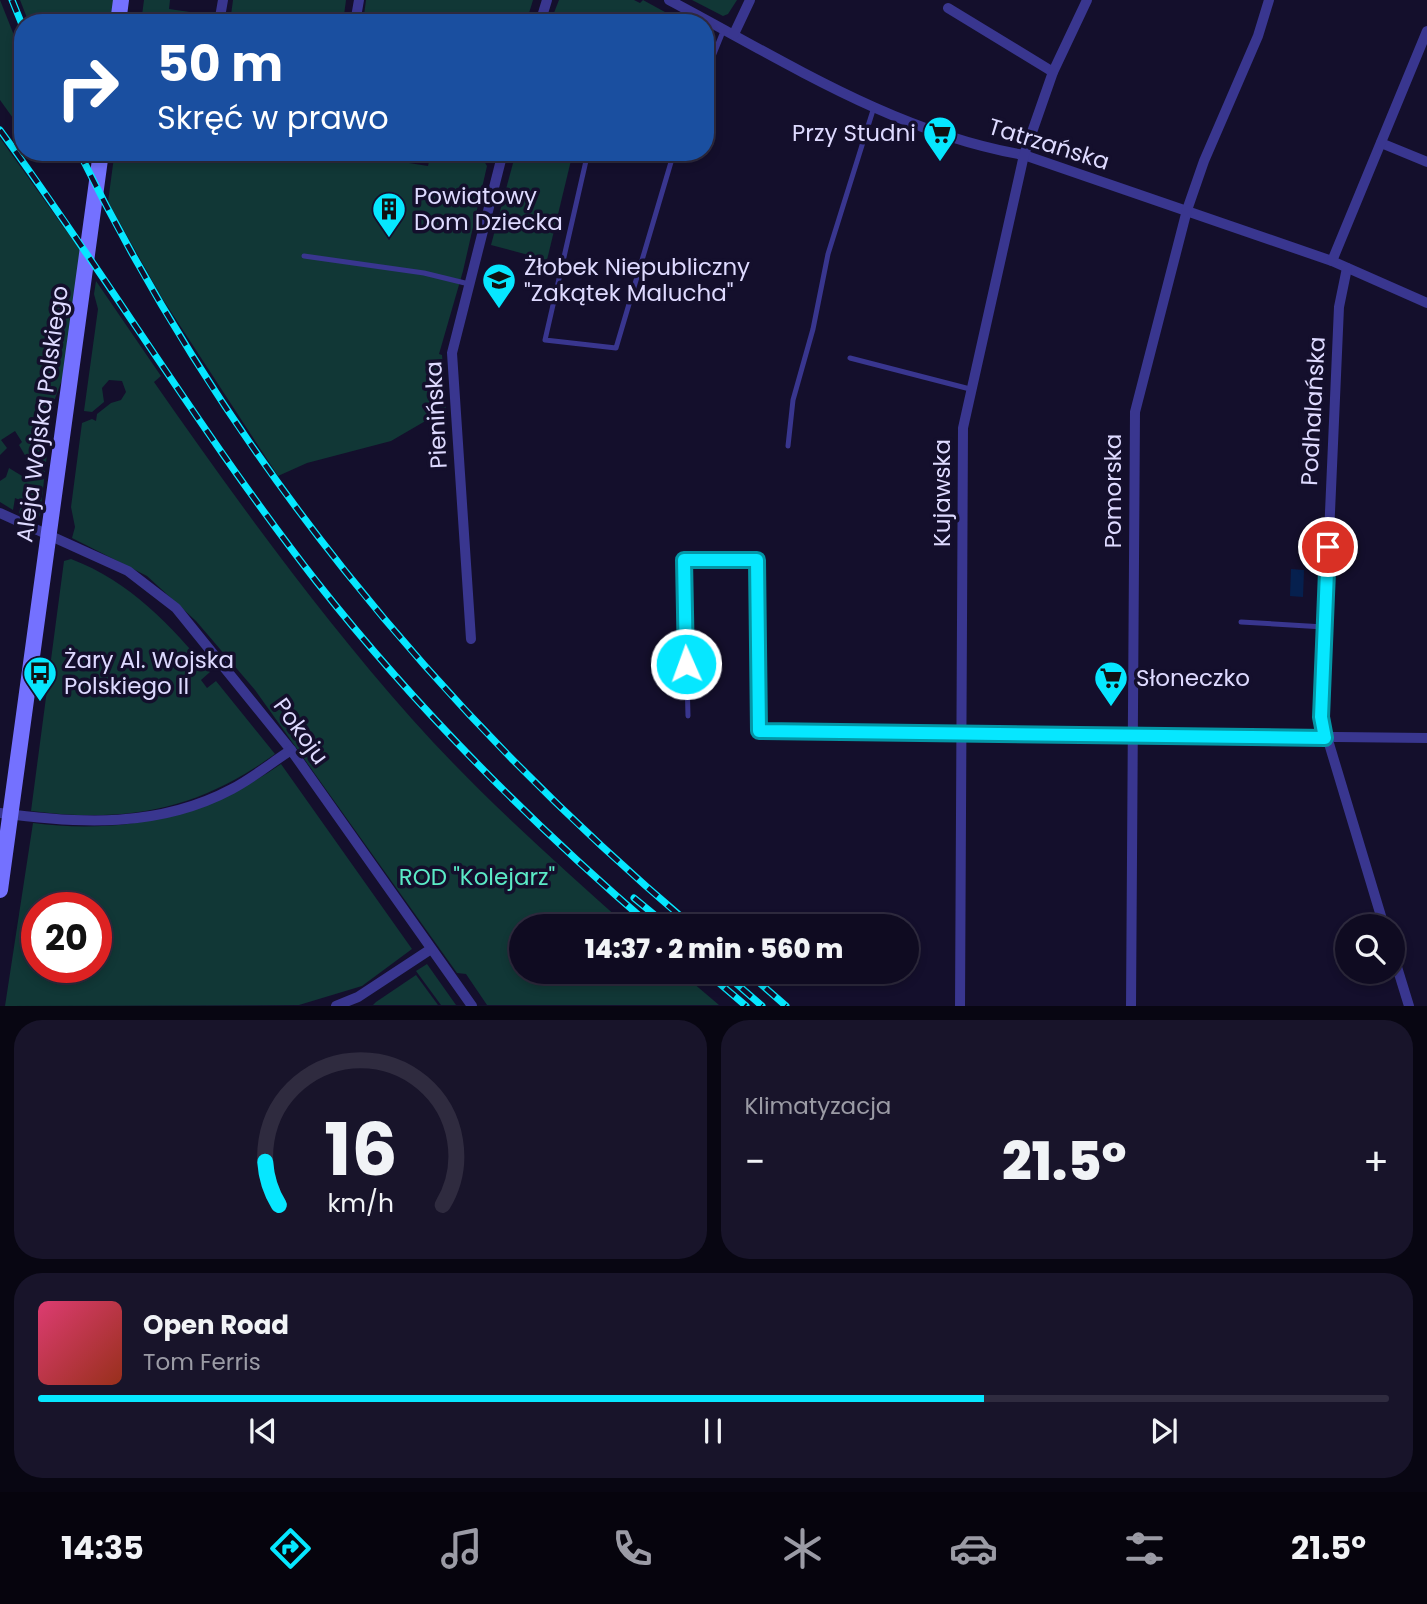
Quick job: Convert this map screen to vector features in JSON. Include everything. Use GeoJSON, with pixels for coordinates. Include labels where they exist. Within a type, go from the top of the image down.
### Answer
{"type":"FeatureCollection","features":[{"type":"Feature","properties":{"kind":"street","name":"Tatrzańska"},"geometry":{"type":"LineString","coordinates":[[669,0],[695,14]]}},
{"type":"Feature","properties":{"kind":"street"},"geometry":{"type":"LineString","coordinates":[[729,32],[750,0]]}},
{"type":"Feature","properties":{"kind":"street","name":"Kujawska"},"geometry":{"type":"LineString","coordinates":[[960,1006],[963,428],[1024,155],[1053,72],[1087,0]]}},
{"type":"Feature","properties":{"kind":"street","name":"Pomorska"},"geometry":{"type":"LineString","coordinates":[[1131,1006],[1135,412],[1186,210],[1204,161],[1258,36],[1269,0]]}},
{"type":"Feature","properties":{"kind":"street"},"geometry":{"type":"LineString","coordinates":[[948,8],[1053,72]]}},
{"type":"Feature","properties":{"kind":"street","name":"Tatrzańska"},"geometry":{"type":"LineString","coordinates":[[714,24],[781,63],[874,107],[990,149],[1024,155],[1332,261],[1427,303]]}},
{"type":"Feature","properties":{"kind":"street"},"geometry":{"type":"LineString","coordinates":[[1332,261],[1427,31]]}},
{"type":"Feature","properties":{"kind":"street"},"geometry":{"type":"LineString","coordinates":[[1381,143],[1427,162]]}},
{"type":"Feature","properties":{"kind":"street","name":"Aleja Wojska Polskiego"},"geometry":{"type":"LineString","coordinates":[[0,890],[5,814],[100,161]]}},
{"type":"Feature","properties":{"kind":"street","name":"Pienińska"},"geometry":{"type":"LineString","coordinates":[[471,639],[452,354],[501,161]]}},
{"type":"Feature","properties":{"kind":"street","name":"Podhalańska"},"geometry":{"type":"LineString","coordinates":[[1347,268],[1339,307],[1321,717],[1325,738],[1380,914]]}},
{"type":"Feature","properties":{"kind":"street","name":"Pokoju"},"geometry":{"type":"LineString","coordinates":[[0,513],[116,565],[155,589],[196,630],[290,750],[472,1006]]}},
{"type":"Feature","properties":{"kind":"street"},"geometry":{"type":"LineString","coordinates":[[962,733],[1427,738]]}},
{"type":"Feature","properties":{"kind":"street"},"geometry":{"type":"LineString","coordinates":[[5,814],[88,822],[128,820],[162,814],[231,790],[290,750]]}},
{"type":"Feature","properties":{"kind":"street"},"geometry":{"type":"LineString","coordinates":[[336,1006],[358,997],[431,949]]}},
{"type":"Feature","properties":{"kind":"street"},"geometry":{"type":"LineString","coordinates":[[1402,984],[1409,1006]]}},
{"type":"Feature","properties":{"kind":"lane"},"geometry":{"type":"LineString","coordinates":[[714,60],[729,32]]}},
{"type":"Feature","properties":{"kind":"lane"},"geometry":{"type":"LineString","coordinates":[[788,446],[793,400],[813,329],[828,254],[874,107]]}},
{"type":"Feature","properties":{"kind":"lane"},"geometry":{"type":"LineString","coordinates":[[586,161],[545,340],[616,348],[671,161]]}},
{"type":"Feature","properties":{"kind":"lane"},"geometry":{"type":"LineString","coordinates":[[304,256],[424,273],[469,285]]}},
{"type":"Feature","properties":{"kind":"lane"},"geometry":{"type":"LineString","coordinates":[[850,358],[970,389]]}},
{"type":"Feature","properties":{"kind":"lane"},"geometry":{"type":"LineString","coordinates":[[688,716],[684,560],[757,560],[759,731],[962,733]]}},
{"type":"Feature","properties":{"kind":"lane"},"geometry":{"type":"LineString","coordinates":[[1241,622],[1324,627]]}},
{"type":"Feature","properties":{"kind":"green space"},"geometry":{"type":"Polygon","coordinates":[[[0,0],[14,35],[14,119],[0,100],[0,0]]]}},
{"type":"Feature","properties":{"kind":"green space"},"geometry":{"type":"Polygon","coordinates":[[[20,0],[115,0],[113,14],[25,14],[20,0]]]}},
{"type":"Feature","properties":{"kind":"green space"},"geometry":{"type":"Polygon","coordinates":[[[144,0],[170,0],[169,9],[197,13],[197,14],[142,14],[144,0]]]}},
{"type":"Feature","properties":{"kind":"green space"},"geometry":{"type":"Polygon","coordinates":[[[233,0],[346,0],[344,14],[231,14],[233,0]]]}},
{"type":"Feature","properties":{"kind":"green space"},"geometry":{"type":"Polygon","coordinates":[[[366,0],[533,0],[529,14],[364,14],[366,0]]]}},
{"type":"Feature","properties":{"kind":"green space"},"geometry":{"type":"Polygon","coordinates":[[[559,0],[634,0],[640,3],[643,0],[669,14],[554,14],[559,0]]]}},
{"type":"Feature","properties":{"kind":"green space"},"geometry":{"type":"Polygon","coordinates":[[[692,0],[737,0],[728,14],[723,16],[692,0]]]}},
{"type":"Feature","properties":{"kind":"green space"},"geometry":{"type":"Polygon","coordinates":[[[0,138],[82,253],[66,369],[53,404],[46,463],[26,457],[19,445],[22,442],[15,431],[1,440],[7,448],[0,455],[0,138]]]}},
{"type":"Feature","properties":{"kind":"green space"},"geometry":{"type":"Polygon","coordinates":[[[113,161],[397,161],[428,166],[429,161],[484,161],[487,166],[463,271],[439,354],[442,355],[446,409],[391,441],[307,463],[278,476],[162,298],[108,202],[113,161]]]}},
{"type":"Feature","properties":{"kind":"green space"},"geometry":{"type":"Polygon","coordinates":[[[514,161],[571,161],[547,260],[491,245],[514,161]]]}},
{"type":"Feature","properties":{"kind":"green space","name":"ROD \"Kolejarz\""},"geometry":{"type":"Polygon","coordinates":[[[96,281],[161,376],[154,382],[246,512],[377,679],[490,800],[614,914],[509,914],[509,984],[694,984],[719,1005],[487,1005],[466,974],[457,973],[255,690],[196,621],[147,576],[72,538],[75,527],[71,507],[82,423],[92,419],[96,421],[97,414],[111,403],[121,400],[126,392],[122,381],[109,380],[102,388],[104,402],[92,412],[84,411],[98,309],[94,294],[96,281]]]}},
{"type":"Feature","properties":{"kind":"green space"},"geometry":{"type":"Polygon","coordinates":[[[28,466],[45,471],[40,516],[33,520],[19,513],[22,501],[15,498],[13,510],[0,502],[0,481],[6,477],[9,468],[27,479],[31,473],[25,469],[28,466]]]}},
{"type":"Feature","properties":{"kind":"green space"},"geometry":{"type":"Polygon","coordinates":[[[71,559],[112,579],[148,606],[210,672],[201,680],[207,688],[216,681],[275,754],[217,789],[159,808],[98,815],[31,811],[64,561],[71,559]]]}},
{"type":"Feature","properties":{"kind":"green space"},"geometry":{"type":"Polygon","coordinates":[[[281,764],[412,949],[362,986],[299,1005],[5,1006],[21,901],[21,983],[112,983],[112,892],[22,892],[33,823],[100,826],[132,823],[163,818],[223,797],[281,764]]]}},
{"type":"Feature","properties":{"kind":"green space"},"geometry":{"type":"Polygon","coordinates":[[[427,964],[456,1005],[441,1005],[416,971],[427,964]]]}},
{"type":"Feature","properties":{"kind":"green space"},"geometry":{"type":"Polygon","coordinates":[[[416,975],[438,1005],[373,1005],[376,1002],[416,975]]]}},
{"type":"Feature","properties":{"kind":"water"},"geometry":{"type":"Polygon","coordinates":[[[1291,569],[1304,570],[1303,597],[1290,596],[1291,569]]]}},
{"type":"Feature","properties":{"kind":"railway"},"geometry":{"type":"LineString","coordinates":[[12,0],[18,14]]}},
{"type":"Feature","properties":{"kind":"railway"},"geometry":{"type":"LineString","coordinates":[[0,130],[14,150]]}},
{"type":"Feature","properties":{"kind":"railway"},"geometry":{"type":"LineString","coordinates":[[22,161],[234,470],[354,628],[475,762],[561,846],[638,914]]}},
{"type":"Feature","properties":{"kind":"railway"},"geometry":{"type":"LineString","coordinates":[[84,161],[138,263],[202,370],[271,473],[345,571],[424,665],[509,756],[598,843],[678,914]]}},
{"type":"Feature","properties":{"kind":"railway"},"geometry":{"type":"LineString","coordinates":[[634,898],[653,914]]}},
{"type":"Feature","properties":{"kind":"railway"},"geometry":{"type":"LineString","coordinates":[[720,984],[746,1006]]}},
{"type":"Feature","properties":{"kind":"railway"},"geometry":{"type":"LineString","coordinates":[[737,984],[762,1006]]}},
{"type":"Feature","properties":{"kind":"railway"},"geometry":{"type":"LineString","coordinates":[[761,984],[786,1006]]}},
{"type":"Feature","properties":{"kind":"place","name":"Przy Studni"},"geometry":{"type":"Point","coordinates":[940,163]}},
{"type":"Feature","properties":{"kind":"place","name":"Powiatowy Dom Dziecka"},"geometry":{"type":"Point","coordinates":[389,239]}},
{"type":"Feature","properties":{"kind":"place","name":"Żłobek Niepubliczny \"Zakątek Malucha\""},"geometry":{"type":"Point","coordinates":[499,310]}},
{"type":"Feature","properties":{"kind":"place","name":"Żary Al. Wojska Polskiego II"},"geometry":{"type":"Point","coordinates":[40,703]}},
{"type":"Feature","properties":{"kind":"place","name":"Słoneczko"},"geometry":{"type":"Point","coordinates":[1111,708]}},
{"type":"Feature","properties":{"kind":"route"},"geometry":{"type":"LineString","coordinates":[[686,664],[684,560],[757,560],[759,731],[1325,738],[1321,717],[1328,547]]}}]}
